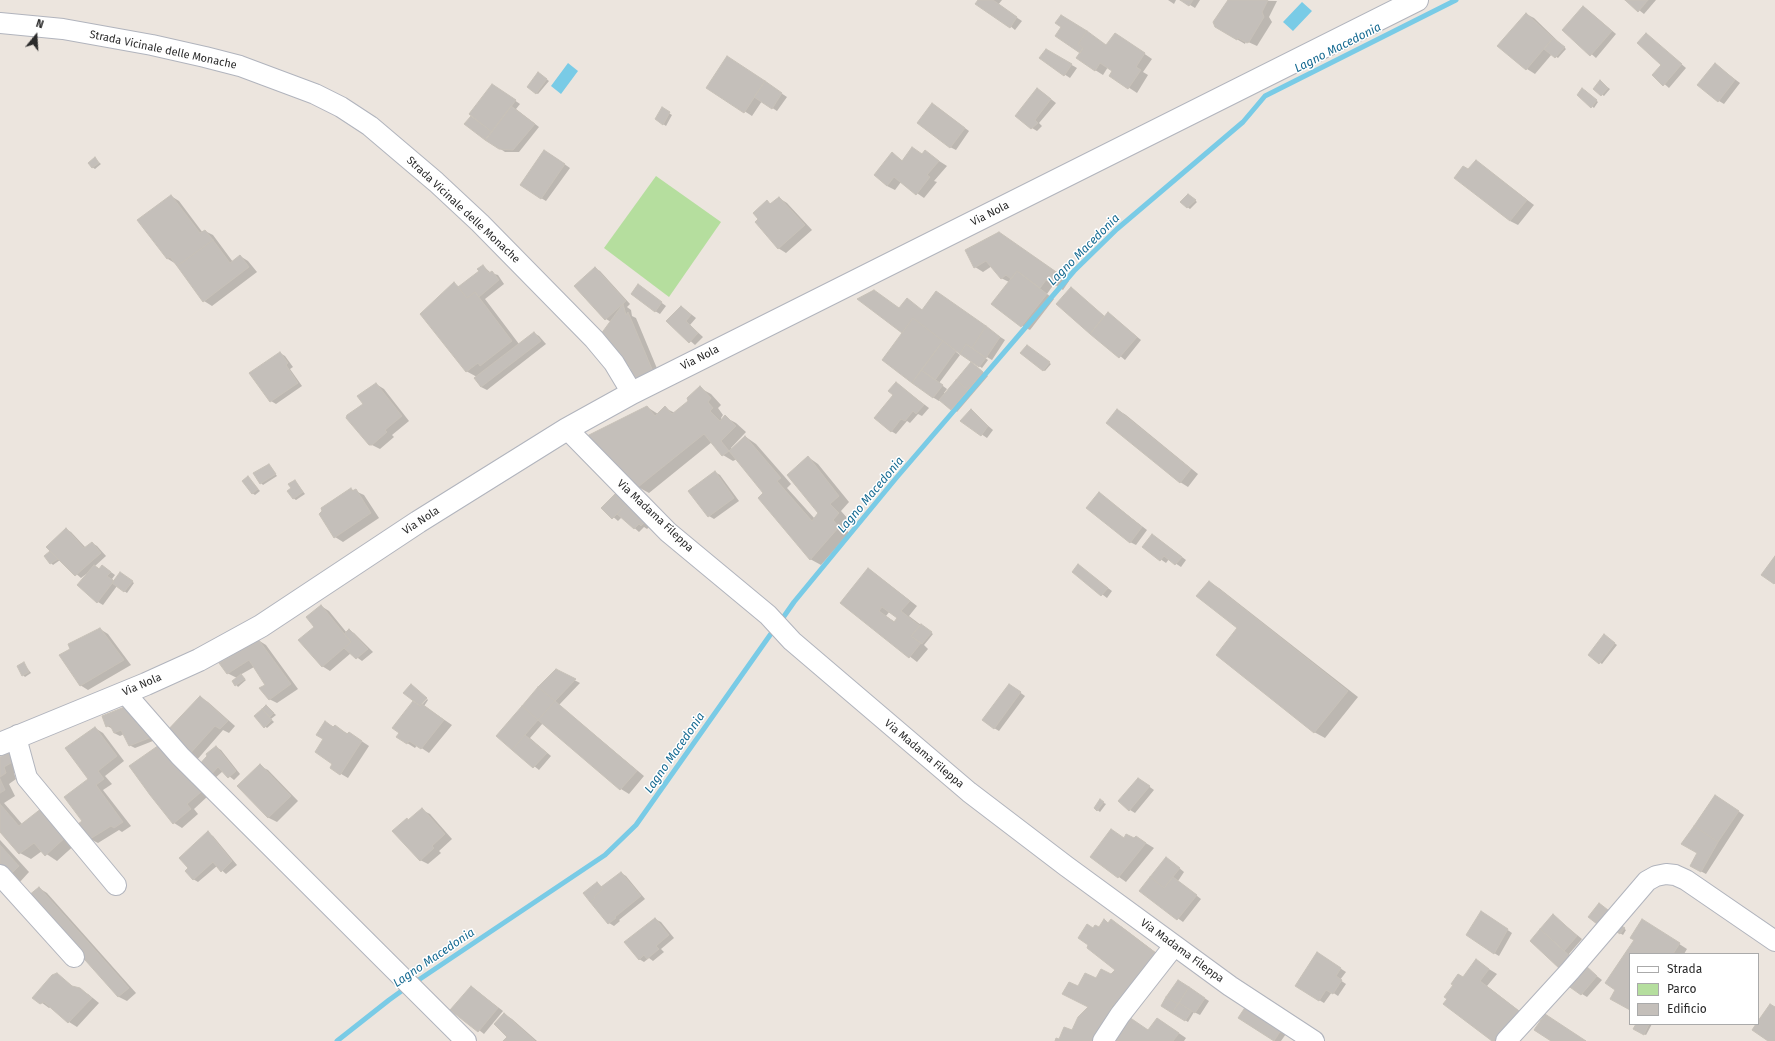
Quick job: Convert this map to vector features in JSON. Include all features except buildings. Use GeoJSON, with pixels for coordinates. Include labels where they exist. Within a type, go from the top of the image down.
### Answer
{"type":"FeatureCollection","features":[{"type":"Feature","properties":{"kind":"street","name":"Via Nola"},"geometry":{"type":"LineString","coordinates":[[9,739],[125,693],[199,660],[261,626],[418,522],[567,429],[632,393],[1417,0]]}},
{"type":"Feature","properties":{"kind":"street","name":"Strada Vicinale delle Monache"},"geometry":{"type":"LineString","coordinates":[[0,23],[63,29],[152,45],[205,57],[240,66],[315,94],[341,107],[370,126],[436,182],[480,223],[594,339],[614,363],[632,393]]}},
{"type":"Feature","properties":{"kind":"street","name":"Via Madama Fileppa"},"geometry":{"type":"LineString","coordinates":[[567,429],[668,532],[768,615],[792,641],[969,792],[1174,946],[1230,986],[1314,1041]]}},
{"type":"Feature","properties":{"kind":"street"},"geometry":{"type":"LineString","coordinates":[[125,693],[180,756],[466,1041]]}},
{"type":"Feature","properties":{"kind":"street"},"geometry":{"type":"LineString","coordinates":[[9,739],[18,745],[27,778],[116,885]]}},
{"type":"Feature","properties":{"kind":"street"},"geometry":{"type":"LineString","coordinates":[[1506,1041],[1570,971],[1646,881],[1656,876],[1666,874],[1675,875],[1686,880],[1775,941]]}},
{"type":"Feature","properties":{"kind":"street"},"geometry":{"type":"LineString","coordinates":[[0,875],[74,957]]}},
{"type":"Feature","properties":{"kind":"street"},"geometry":{"type":"LineString","coordinates":[[1103,1041],[1120,1015],[1174,946]]}},
{"type":"Feature","properties":{"kind":"green space"},"geometry":{"type":"Polygon","coordinates":[[[656,176],[721,222],[669,297],[604,248],[656,176]]]}},
{"type":"Feature","properties":{"kind":"water"},"geometry":{"type":"Polygon","coordinates":[[[1302,2],[1312,11],[1293,31],[1283,22],[1302,2]]]}},
{"type":"Feature","properties":{"kind":"water"},"geometry":{"type":"Polygon","coordinates":[[[568,63],[578,71],[561,94],[551,86],[568,63]]]}},
{"type":"Feature","properties":{"kind":"waterway","name":"Lagno Macedonia"},"geometry":{"type":"LineString","coordinates":[[780,622],[794,602],[897,477],[1074,271],[1117,229],[1243,122],[1265,96],[1456,0]]}},
{"type":"Feature","properties":{"kind":"waterway","name":"Lagno Macedonia"},"geometry":{"type":"LineString","coordinates":[[414,983],[605,855],[636,825],[775,628]]}},
{"type":"Feature","properties":{"kind":"waterway","name":"Lagno Macedonia"},"geometry":{"type":"LineString","coordinates":[[337,1041],[407,987]]}}]}
